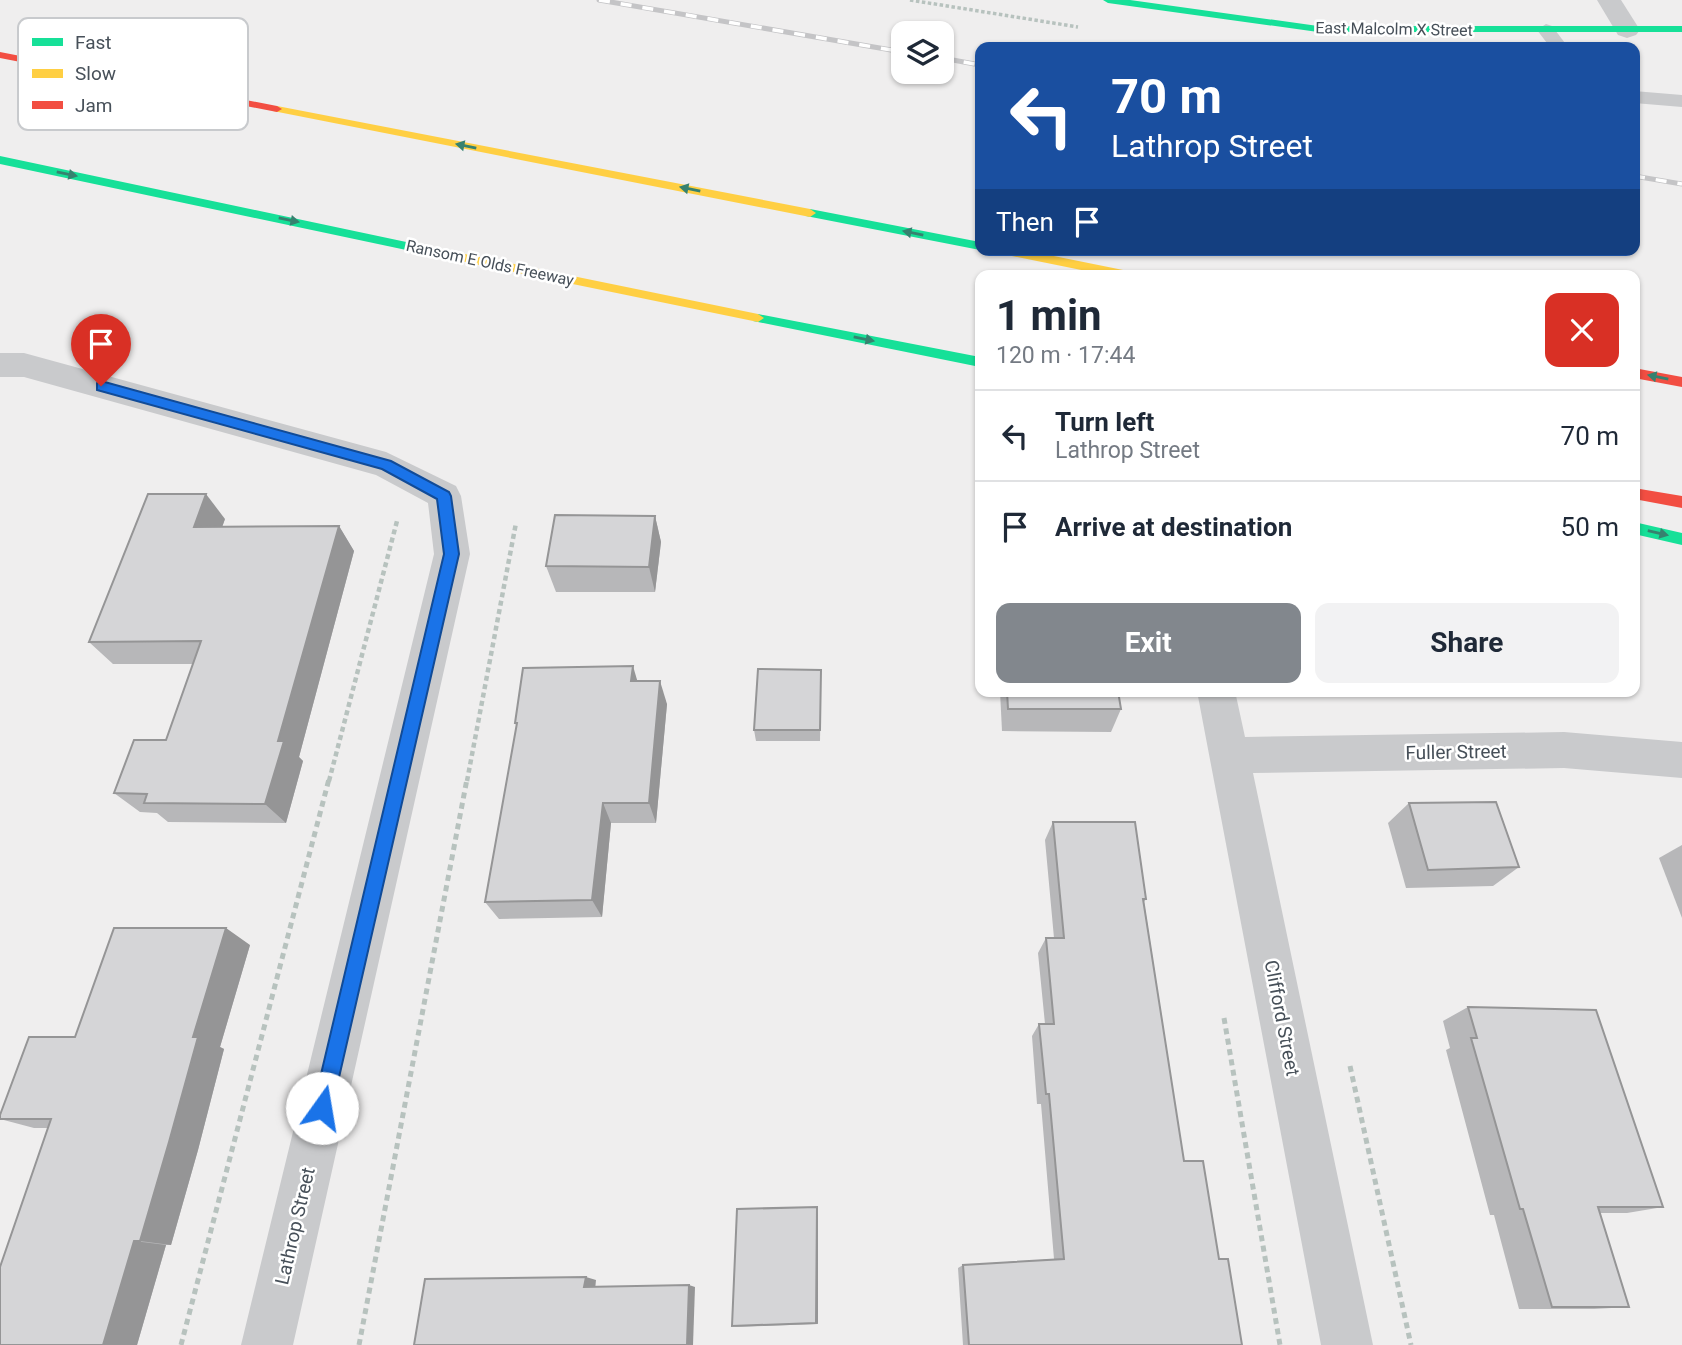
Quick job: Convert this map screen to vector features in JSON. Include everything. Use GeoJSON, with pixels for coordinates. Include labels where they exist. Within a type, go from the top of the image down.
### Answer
{"type":"FeatureCollection","features":[{"type":"Feature","properties":{"kind":"main road","name":"East Malcolm X Street"},"geometry":{"type":"LineString","coordinates":[[1108,0],[1318,29],[1682,29]]}},
{"type":"Feature","properties":{"kind":"main road"},"geometry":{"type":"LineString","coordinates":[[0,55],[18,59]]}},
{"type":"Feature","properties":{"kind":"main road"},"geometry":{"type":"LineString","coordinates":[[248,103],[975,245]]}},
{"type":"Feature","properties":{"kind":"main road","name":"Ransom E Olds Freeway"},"geometry":{"type":"LineString","coordinates":[[0,160],[581,283],[975,361]]}},
{"type":"Feature","properties":{"kind":"main road"},"geometry":{"type":"LineString","coordinates":[[1032,256],[1103,270]]}},
{"type":"Feature","properties":{"kind":"main road"},"geometry":{"type":"LineString","coordinates":[[581,283],[887,360]]}},
{"type":"Feature","properties":{"kind":"main road"},"geometry":{"type":"LineString","coordinates":[[1640,374],[1682,382]]}},
{"type":"Feature","properties":{"kind":"main road"},"geometry":{"type":"LineString","coordinates":[[1640,493],[1682,502]]}},
{"type":"Feature","properties":{"kind":"main road"},"geometry":{"type":"LineString","coordinates":[[1640,529],[1682,538]]}},
{"type":"Feature","properties":{"kind":"street"},"geometry":{"type":"LineString","coordinates":[[1609,0],[1627,30]]}},
{"type":"Feature","properties":{"kind":"street","name":"Lathrop Street"},"geometry":{"type":"LineString","coordinates":[[0,365],[24,365],[386,465],[444,496],[452,554],[267,1345]]}},
{"type":"Feature","properties":{"kind":"street","name":"Clifford Street"},"geometry":{"type":"LineString","coordinates":[[1217,697],[1347,1345]]}},
{"type":"Feature","properties":{"kind":"street","name":"Fuller Street"},"geometry":{"type":"LineString","coordinates":[[1229,755],[1564,750],[1682,760]]}},
{"type":"Feature","properties":{"kind":"lane"},"geometry":{"type":"LineString","coordinates":[[1546,30],[1555,42]]}},
{"type":"Feature","properties":{"kind":"lane"},"geometry":{"type":"LineString","coordinates":[[1640,99],[1682,101]]}},
{"type":"Feature","properties":{"kind":"path"},"geometry":{"type":"LineString","coordinates":[[910,0],[1089,29]]}},
{"type":"Feature","properties":{"kind":"path"},"geometry":{"type":"LineString","coordinates":[[181,1345],[400,509]]}},
{"type":"Feature","properties":{"kind":"path"},"geometry":{"type":"LineString","coordinates":[[359,1345],[516,523]]}},
{"type":"Feature","properties":{"kind":"building"},"geometry":{"type":"Polygon","coordinates":[[[148,494],[206,494],[194,527],[339,526],[278,741],[284,741],[265,804],[144,803],[147,794],[114,793],[134,740],[166,740],[201,641],[89,642],[148,494]]]}},
{"type":"Feature","properties":{"kind":"building"},"geometry":{"type":"Polygon","coordinates":[[[555,515],[655,516],[649,567],[546,566],[555,515]]]}},
{"type":"Feature","properties":{"kind":"building"},"geometry":{"type":"Polygon","coordinates":[[[633,666],[631,681],[660,681],[649,803],[603,803],[592,900],[485,902],[517,723],[523,668],[633,666]]]}},
{"type":"Feature","properties":{"kind":"building"},"geometry":{"type":"Polygon","coordinates":[[[758,669],[821,670],[820,730],[754,730],[758,669]]]}},
{"type":"Feature","properties":{"kind":"building"},"geometry":{"type":"Polygon","coordinates":[[[1007,697],[1119,697],[1121,709],[1008,709],[1007,697]]]}},
{"type":"Feature","properties":{"kind":"building"},"geometry":{"type":"Polygon","coordinates":[[[1496,802],[1519,867],[1428,870],[1409,803],[1496,802]]]}},
{"type":"Feature","properties":{"kind":"building"},"geometry":{"type":"Polygon","coordinates":[[[1053,822],[1135,822],[1146,899],[1143,899],[1184,1161],[1203,1161],[1219,1259],[1228,1259],[1242,1345],[969,1345],[963,1265],[1064,1259],[1049,1094],[1046,1094],[1039,1024],[1054,1024],[1046,938],[1064,938],[1053,822]]]}},
{"type":"Feature","properties":{"kind":"building"},"geometry":{"type":"Polygon","coordinates":[[[114,928],[226,928],[193,1037],[198,1037],[140,1241],[134,1241],[103,1345],[0,1345],[0,1267],[51,1119],[0,1119],[0,1115],[29,1037],[75,1037],[114,928]]]}},
{"type":"Feature","properties":{"kind":"building"},"geometry":{"type":"Polygon","coordinates":[[[1468,1007],[1596,1010],[1663,1207],[1598,1207],[1629,1307],[1552,1307],[1523,1209],[1520,1209],[1471,1038],[1477,1038],[1468,1007]]]}},
{"type":"Feature","properties":{"kind":"building"},"geometry":{"type":"Polygon","coordinates":[[[817,1207],[816,1323],[732,1326],[737,1209],[817,1207]]]}},
{"type":"Feature","properties":{"kind":"building"},"geometry":{"type":"Polygon","coordinates":[[[586,1277],[584,1287],[689,1285],[687,1345],[414,1345],[425,1279],[586,1277]]]}},
{"type":"Feature","properties":{"kind":"railway"},"geometry":{"type":"LineString","coordinates":[[599,0],[891,50]]}},
{"type":"Feature","properties":{"kind":"railway"},"geometry":{"type":"LineString","coordinates":[[954,60],[975,64]]}},
{"type":"Feature","properties":{"kind":"railway"},"geometry":{"type":"LineString","coordinates":[[1640,177],[1682,184]]}},
{"type":"Feature","properties":{"kind":"traffic: fast"},"geometry":{"type":"LineString","coordinates":[[1108,0],[1318,29],[1682,29]]}},
{"type":"Feature","properties":{"kind":"traffic: fast"},"geometry":{"type":"LineString","coordinates":[[0,160],[411,247]]}},
{"type":"Feature","properties":{"kind":"traffic: fast"},"geometry":{"type":"LineString","coordinates":[[810,213],[975,245]]}},
{"type":"Feature","properties":{"kind":"traffic: fast"},"geometry":{"type":"LineString","coordinates":[[758,318],[975,361]]}},
{"type":"Feature","properties":{"kind":"traffic: fast"},"geometry":{"type":"LineString","coordinates":[[1640,529],[1682,539]]}},
{"type":"Feature","properties":{"kind":"traffic: slow"},"geometry":{"type":"LineString","coordinates":[[277,109],[810,213]]}},
{"type":"Feature","properties":{"kind":"traffic: slow"},"geometry":{"type":"LineString","coordinates":[[411,247],[758,318]]}},
{"type":"Feature","properties":{"kind":"traffic: slow"},"geometry":{"type":"LineString","coordinates":[[1032,256],[1103,270]]}},
{"type":"Feature","properties":{"kind":"traffic: jam"},"geometry":{"type":"LineString","coordinates":[[0,55],[18,59]]}},
{"type":"Feature","properties":{"kind":"traffic: jam"},"geometry":{"type":"LineString","coordinates":[[248,103],[277,109]]}},
{"type":"Feature","properties":{"kind":"traffic: jam"},"geometry":{"type":"LineString","coordinates":[[1640,374],[1682,382]]}},
{"type":"Feature","properties":{"kind":"traffic: jam"},"geometry":{"type":"LineString","coordinates":[[1640,494],[1682,502]]}},
{"type":"Feature","properties":{"kind":"route"},"geometry":{"type":"LineString","coordinates":[[101,386],[386,465],[444,496],[452,554],[322,1108]]}}]}
